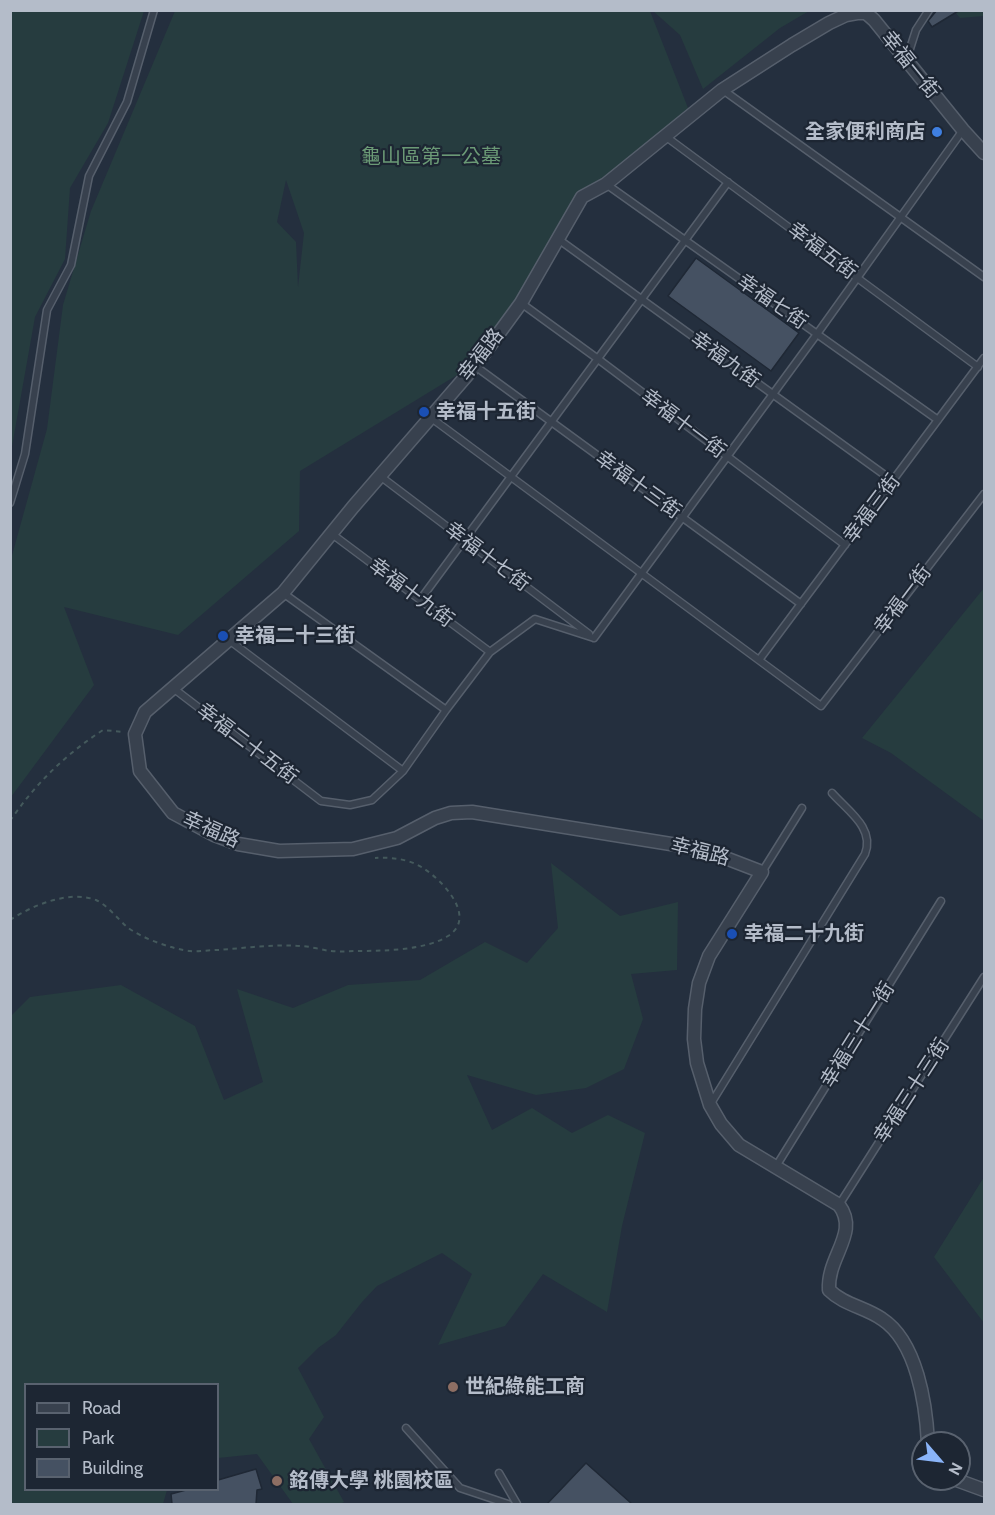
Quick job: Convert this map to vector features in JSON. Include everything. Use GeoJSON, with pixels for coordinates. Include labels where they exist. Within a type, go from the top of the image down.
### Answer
{"type":"FeatureCollection","features":[{"type":"Feature","properties":{"kind":"street","name":"幸福一街"},"geometry":{"type":"LineString","coordinates":[[792,45],[837,19],[857,13],[866,13],[984,153]]}},
{"type":"Feature","properties":{"kind":"street","name":"幸福路"},"geometry":{"type":"LineString","coordinates":[[762,872],[702,849],[472,812],[451,813],[425,822],[397,838],[353,849],[279,851],[238,844],[214,835],[173,813],[140,771],[135,734],[145,712],[283,593],[475,366],[521,303],[582,197],[606,184],[722,90],[792,45]]}},
{"type":"Feature","properties":{"kind":"street"},"geometry":{"type":"LineString","coordinates":[[762,872],[709,956],[699,983],[694,1039],[710,1105],[739,1145],[839,1205],[846,1214],[848,1222],[845,1235],[830,1269],[829,1290],[847,1303],[884,1320],[902,1340],[912,1359],[927,1415],[928,1431]]}},
{"type":"Feature","properties":{"kind":"lane"},"geometry":{"type":"LineString","coordinates":[[10,503],[25,454],[47,310],[71,265],[89,176],[127,102],[154,10]]}},
{"type":"Feature","properties":{"kind":"lane"},"geometry":{"type":"LineString","coordinates":[[906,61],[916,30],[929,10]]}},
{"type":"Feature","properties":{"kind":"lane"},"geometry":{"type":"LineString","coordinates":[[722,90],[984,277]]}},
{"type":"Feature","properties":{"kind":"lane"},"geometry":{"type":"LineString","coordinates":[[229,640],[403,771],[490,652],[535,620],[594,638],[963,130]]}},
{"type":"Feature","properties":{"kind":"lane","name":"幸福五街"},"geometry":{"type":"LineString","coordinates":[[665,136],[978,367]]}},
{"type":"Feature","properties":{"kind":"lane"},"geometry":{"type":"LineString","coordinates":[[420,600],[729,182]]}},
{"type":"Feature","properties":{"kind":"lane","name":"幸福七街"},"geometry":{"type":"LineString","coordinates":[[606,184],[939,420]]}},
{"type":"Feature","properties":{"kind":"lane","name":"幸福九街"},"geometry":{"type":"LineString","coordinates":[[557,239],[893,481]]}},
{"type":"Feature","properties":{"kind":"lane","name":"幸福十一街"},"geometry":{"type":"LineString","coordinates":[[521,303],[845,545]]}},
{"type":"Feature","properties":{"kind":"lane","name":"幸福三街"},"geometry":{"type":"LineString","coordinates":[[759,660],[984,358]]}},
{"type":"Feature","properties":{"kind":"lane","name":"幸福十三街"},"geometry":{"type":"LineString","coordinates":[[475,366],[801,604]]}},
{"type":"Feature","properties":{"kind":"lane"},"geometry":{"type":"LineString","coordinates":[[430,417],[759,660]]}},
{"type":"Feature","properties":{"kind":"lane","name":"幸福十七街"},"geometry":{"type":"LineString","coordinates":[[380,476],[594,638]]}},
{"type":"Feature","properties":{"kind":"lane","name":"幸福一街"},"geometry":{"type":"LineString","coordinates":[[759,660],[821,706],[984,494]]}},
{"type":"Feature","properties":{"kind":"lane","name":"幸福十九街"},"geometry":{"type":"LineString","coordinates":[[332,534],[490,652]]}},
{"type":"Feature","properties":{"kind":"lane"},"geometry":{"type":"LineString","coordinates":[[283,593],[446,710]]}},
{"type":"Feature","properties":{"kind":"lane","name":"幸福二十五街"},"geometry":{"type":"LineString","coordinates":[[173,688],[321,801],[350,805],[372,800],[403,771]]}},
{"type":"Feature","properties":{"kind":"lane"},"geometry":{"type":"LineString","coordinates":[[710,1105],[865,854],[868,836],[865,828],[832,793]]}},
{"type":"Feature","properties":{"kind":"lane"},"geometry":{"type":"LineString","coordinates":[[762,872],[802,808]]}},
{"type":"Feature","properties":{"kind":"lane","name":"幸福三十一街"},"geometry":{"type":"LineString","coordinates":[[775,1168],[941,901]]}},
{"type":"Feature","properties":{"kind":"lane","name":"幸福三十三街"},"geometry":{"type":"LineString","coordinates":[[839,1205],[984,977]]}},
{"type":"Feature","properties":{"kind":"lane"},"geometry":{"type":"LineString","coordinates":[[406,1428],[460,1488],[508,1504]]}},
{"type":"Feature","properties":{"kind":"lane"},"geometry":{"type":"LineString","coordinates":[[499,1473],[517,1504]]}},
{"type":"Feature","properties":{"kind":"path"},"geometry":{"type":"LineString","coordinates":[[10,820],[46,775],[77,747],[103,730],[135,734]]}},
{"type":"Feature","properties":{"kind":"path"},"geometry":{"type":"LineString","coordinates":[[10,920],[23,912],[76,896],[98,901],[129,928],[150,940],[190,951],[300,946],[332,951],[362,951],[413,947],[433,943],[449,936],[456,928],[460,916],[456,902],[438,879],[423,868],[406,860],[388,857],[372,858]]}},
{"type":"Feature","properties":{"kind":"green space"},"geometry":{"type":"Polygon","coordinates":[[[11,10],[144,11],[108,123],[70,188],[65,259],[35,317],[11,452],[11,10]]]}},
{"type":"Feature","properties":{"kind":"green space","name":"龜山區第一公墓"},"geometry":{"type":"Polygon","coordinates":[[[175,11],[650,11],[688,108],[603,180],[578,193],[515,301],[462,372],[300,471],[299,531],[178,635],[64,607],[94,685],[11,797],[11,559],[47,429],[63,305],[91,211],[175,11]],[[286,180],[277,222],[296,242],[298,287],[304,233],[286,180]]]}},
{"type":"Feature","properties":{"kind":"green space"},"geometry":{"type":"Polygon","coordinates":[[[653,11],[809,11],[780,28],[703,89],[680,35],[653,11]]]}},
{"type":"Feature","properties":{"kind":"green space"},"geometry":{"type":"Polygon","coordinates":[[[954,11],[984,11],[984,16],[960,18],[954,11]]]}},
{"type":"Feature","properties":{"kind":"green space"},"geometry":{"type":"Polygon","coordinates":[[[984,588],[984,821],[891,753],[862,738],[984,588]]]}},
{"type":"Feature","properties":{"kind":"green space"},"geometry":{"type":"Polygon","coordinates":[[[551,863],[620,916],[678,902],[677,970],[631,974],[643,1019],[624,1069],[586,1088],[536,1095],[467,1075],[492,1130],[532,1108],[572,1133],[608,1115],[645,1133],[622,1226],[607,1312],[543,1274],[505,1326],[438,1345],[472,1274],[442,1253],[377,1286],[336,1335],[318,1348],[298,1368],[324,1417],[309,1439],[344,1502],[340,1504],[293,1504],[257,1454],[219,1458],[219,1383],[24,1383],[24,1491],[167,1491],[163,1504],[11,1504],[11,1016],[30,997],[121,985],[195,1026],[224,1100],[263,1082],[237,989],[293,1008],[348,985],[420,980],[485,942],[527,963],[558,928],[551,863]]]}},
{"type":"Feature","properties":{"kind":"green space"},"geometry":{"type":"Polygon","coordinates":[[[984,1177],[984,1323],[934,1257],[984,1177]]]}},
{"type":"Feature","properties":{"kind":"building"},"geometry":{"type":"Polygon","coordinates":[[[937,10],[960,10],[932,27],[928,21],[937,10]]]}},
{"type":"Feature","properties":{"kind":"building"},"geometry":{"type":"Polygon","coordinates":[[[696,258],[799,333],[771,371],[668,296],[696,258]]]}},
{"type":"Feature","properties":{"kind":"building"},"geometry":{"type":"Polygon","coordinates":[[[586,1463],[632,1504],[547,1504],[586,1463]]]}},
{"type":"Feature","properties":{"kind":"building"},"geometry":{"type":"Polygon","coordinates":[[[256,1469],[262,1489],[257,1490],[256,1504],[172,1504],[171,1494],[182,1491],[219,1491],[219,1480],[256,1469]]]}},
{"type":"Feature","properties":{"kind":"place","name":"全家便利商店"},"geometry":{"type":"Point","coordinates":[937,132]}},
{"type":"Feature","properties":{"kind":"place","name":"幸福十五街"},"geometry":{"type":"Point","coordinates":[424,412]}},
{"type":"Feature","properties":{"kind":"place","name":"幸福二十三街"},"geometry":{"type":"Point","coordinates":[223,636]}},
{"type":"Feature","properties":{"kind":"place","name":"幸福二十九街"},"geometry":{"type":"Point","coordinates":[732,934]}},
{"type":"Feature","properties":{"kind":"place","name":"世紀綠能工商"},"geometry":{"type":"Point","coordinates":[453,1387]}},
{"type":"Feature","properties":{"kind":"place","name":"銘傳大學 桃園校區"},"geometry":{"type":"Point","coordinates":[277,1481]}}]}
